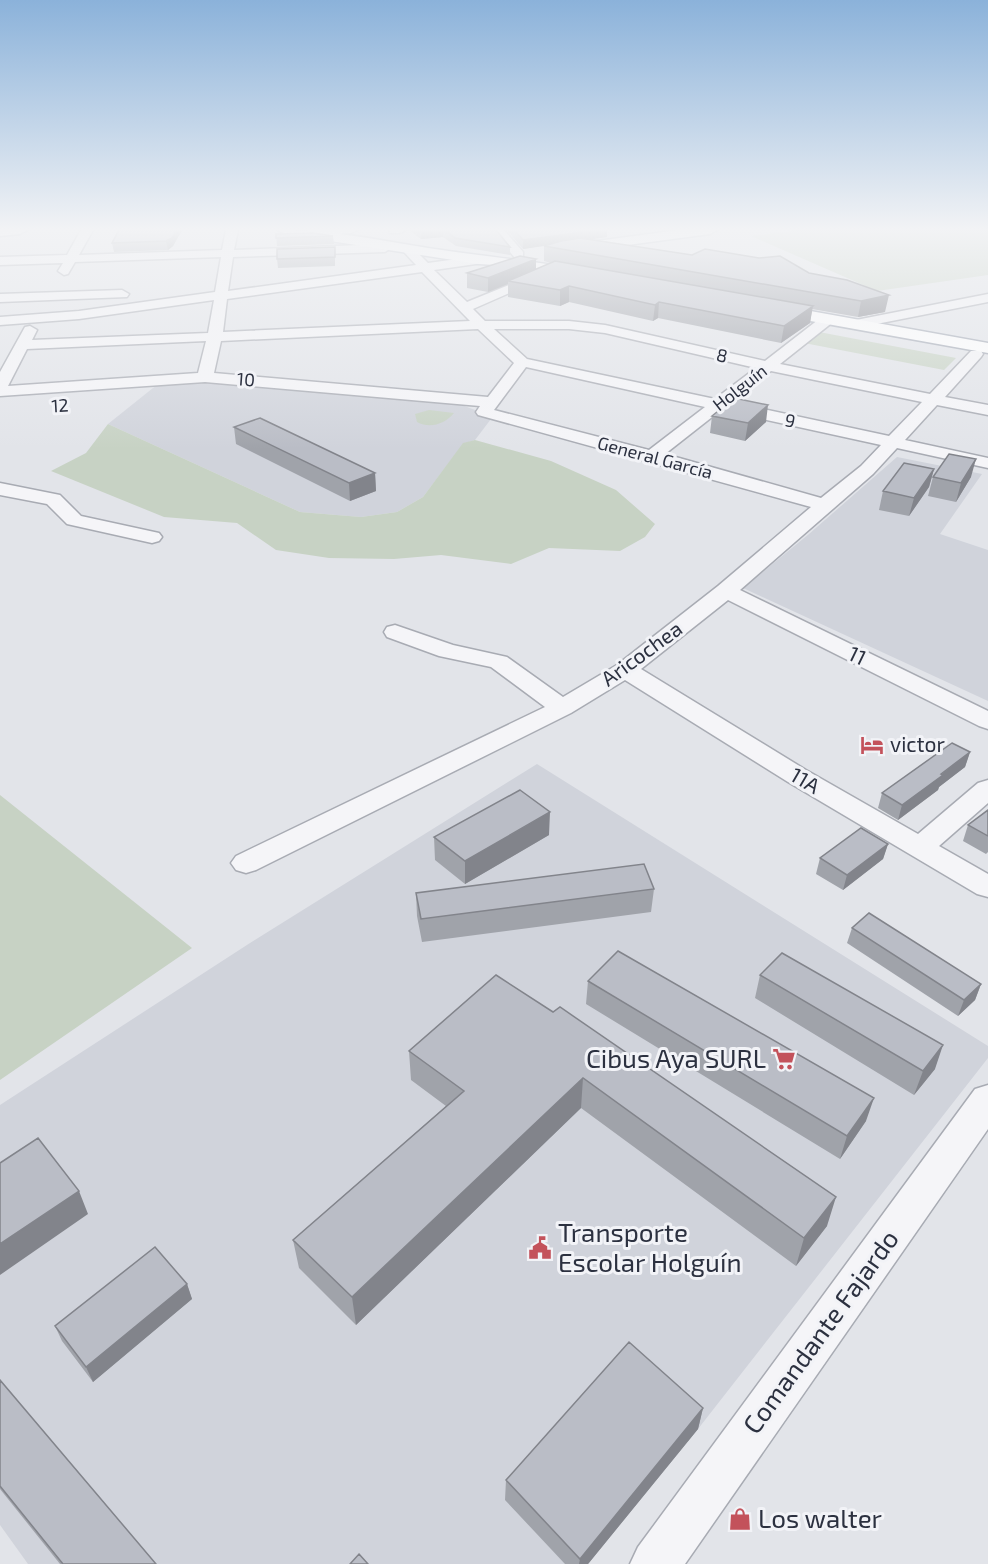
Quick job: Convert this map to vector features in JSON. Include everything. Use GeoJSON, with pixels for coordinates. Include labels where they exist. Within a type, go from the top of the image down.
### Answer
{"type":"FeatureCollection","features":[{"type":"Feature","properties":{"kind":"main road"},"geometry":{"type":"LineString","coordinates":[[749,308],[984,353]]}},
{"type":"Feature","properties":{"kind":"main road"},"geometry":{"type":"LineString","coordinates":[[824,322],[856,324],[984,353]]}},
{"type":"Feature","properties":{"kind":"street"},"geometry":{"type":"LineString","coordinates":[[0,386],[45,303]]}},
{"type":"Feature","properties":{"kind":"street"},"geometry":{"type":"LineString","coordinates":[[0,321],[36,320],[154,303]]}},
{"type":"Feature","properties":{"kind":"street"},"geometry":{"type":"LineString","coordinates":[[205,377],[216,338],[221,303]]}},
{"type":"Feature","properties":{"kind":"street"},"geometry":{"type":"LineString","coordinates":[[460,303],[522,362],[488,407]]}},
{"type":"Feature","properties":{"kind":"street"},"geometry":{"type":"LineString","coordinates":[[465,308],[477,303]]}},
{"type":"Feature","properties":{"kind":"street"},"geometry":{"type":"LineString","coordinates":[[856,324],[963,303]]}},
{"type":"Feature","properties":{"kind":"street","name":"Holguín"},"geometry":{"type":"LineString","coordinates":[[651,456],[824,322]]}},
{"type":"Feature","properties":{"kind":"street","name":"8"},"geometry":{"type":"LineString","coordinates":[[22,345],[482,325],[569,325],[604,329],[768,366],[988,410]]}},
{"type":"Feature","properties":{"kind":"street","name":"Aricochea"},"geometry":{"type":"LineString","coordinates":[[246,864],[562,708],[625,670],[726,591],[867,471],[984,353]]}},
{"type":"Feature","properties":{"kind":"street","name":"9"},"geometry":{"type":"LineString","coordinates":[[522,362],[988,463]]}},
{"type":"Feature","properties":{"kind":"street","name":"10"},"geometry":{"type":"LineString","coordinates":[[0,392],[136,384],[205,377],[488,407]]}},
{"type":"Feature","properties":{"kind":"street"},"geometry":{"type":"LineString","coordinates":[[130,400],[136,384]]}},
{"type":"Feature","properties":{"kind":"street","name":"General García"},"geometry":{"type":"LineString","coordinates":[[488,407],[825,505]]}},
{"type":"Feature","properties":{"kind":"street"},"geometry":{"type":"LineString","coordinates":[[0,489],[53,500],[74,520],[152,537]]}},
{"type":"Feature","properties":{"kind":"street","name":"11"},"geometry":{"type":"LineString","coordinates":[[726,591],[988,721]]}},
{"type":"Feature","properties":{"kind":"street"},"geometry":{"type":"LineString","coordinates":[[395,632],[447,651],[493,660],[562,708]]}},
{"type":"Feature","properties":{"kind":"street","name":"11A"},"geometry":{"type":"LineString","coordinates":[[625,670],[797,776],[988,886]]}},
{"type":"Feature","properties":{"kind":"street"},"geometry":{"type":"LineString","coordinates":[[920,847],[988,789]]}},
{"type":"Feature","properties":{"kind":"street","name":"Comandante Fajardo"},"geometry":{"type":"LineString","coordinates":[[655,1564],[988,1100]]}},
{"type":"Feature","properties":{"kind":"shaded area"},"geometry":{"type":"Polygon","coordinates":[[[211,379],[448,400],[486,414],[491,419],[475,440],[463,444],[423,497],[397,512],[361,517],[300,512],[108,424],[158,384],[211,379]]]}},
{"type":"Feature","properties":{"kind":"shaded area"},"geometry":{"type":"Polygon","coordinates":[[[897,457],[982,474],[940,534],[988,550],[988,701],[743,588],[897,457]]]}},
{"type":"Feature","properties":{"kind":"shaded area"},"geometry":{"type":"Polygon","coordinates":[[[537,764],[988,1046],[988,1058],[698,1429],[588,1564],[28,1564],[0,1525],[0,1105],[250,943],[537,764]]]}},
{"type":"Feature","properties":{"kind":"green space"},"geometry":{"type":"Polygon","coordinates":[[[819,332],[956,358],[944,370],[804,343],[819,332]]]}},
{"type":"Feature","properties":{"kind":"green space"},"geometry":{"type":"Polygon","coordinates":[[[429,410],[454,413],[437,424],[427,425],[417,422],[415,414],[429,410]]]}},
{"type":"Feature","properties":{"kind":"green space"},"geometry":{"type":"Polygon","coordinates":[[[108,424],[300,512],[361,517],[397,512],[423,497],[463,443],[475,440],[551,461],[616,490],[655,524],[645,537],[620,551],[549,548],[511,564],[441,555],[394,559],[329,558],[276,550],[237,523],[164,517],[51,471],[86,453],[108,424]]]}},
{"type":"Feature","properties":{"kind":"green space"},"geometry":{"type":"Polygon","coordinates":[[[0,795],[192,948],[0,1080],[0,795]]]}},
{"type":"Feature","properties":{"kind":"building"},"geometry":{"type":"Polygon","coordinates":[[[664,303],[796,303],[813,306],[784,326],[664,303]]]}},
{"type":"Feature","properties":{"kind":"building"},"geometry":{"type":"Polygon","coordinates":[[[734,398],[768,405],[748,423],[712,416],[734,398]]]}},
{"type":"Feature","properties":{"kind":"building"},"geometry":{"type":"Polygon","coordinates":[[[260,418],[375,473],[349,483],[234,427],[260,418]]]}},
{"type":"Feature","properties":{"kind":"building"},"geometry":{"type":"Polygon","coordinates":[[[949,454],[976,459],[961,483],[933,477],[949,454]]]}},
{"type":"Feature","properties":{"kind":"building"},"geometry":{"type":"Polygon","coordinates":[[[904,463],[934,469],[914,498],[883,491],[904,463]]]}},
{"type":"Feature","properties":{"kind":"building"},"geometry":{"type":"Polygon","coordinates":[[[952,743],[970,752],[902,805],[882,793],[952,743]]]}},
{"type":"Feature","properties":{"kind":"building"},"geometry":{"type":"Polygon","coordinates":[[[520,790],[550,812],[465,861],[434,837],[520,790]]]}},
{"type":"Feature","properties":{"kind":"building"},"geometry":{"type":"Polygon","coordinates":[[[988,810],[988,836],[968,825],[988,810]]]}},
{"type":"Feature","properties":{"kind":"building"},"geometry":{"type":"Polygon","coordinates":[[[861,828],[888,844],[847,875],[820,858],[861,828]]]}},
{"type":"Feature","properties":{"kind":"building"},"geometry":{"type":"Polygon","coordinates":[[[644,864],[654,889],[421,919],[416,893],[644,864]]]}},
{"type":"Feature","properties":{"kind":"building"},"geometry":{"type":"Polygon","coordinates":[[[869,913],[981,984],[964,1000],[852,928],[869,913]]]}},
{"type":"Feature","properties":{"kind":"building"},"geometry":{"type":"Polygon","coordinates":[[[618,951],[874,1098],[847,1136],[588,981],[618,951]]]}},
{"type":"Feature","properties":{"kind":"building"},"geometry":{"type":"Polygon","coordinates":[[[782,953],[943,1045],[923,1071],[760,975],[782,953]]]}},
{"type":"Feature","properties":{"kind":"building"},"geometry":{"type":"Polygon","coordinates":[[[496,975],[553,1012],[560,1007],[836,1197],[804,1238],[583,1078],[352,1297],[293,1240],[464,1091],[409,1051],[496,975]]]}},
{"type":"Feature","properties":{"kind":"building"},"geometry":{"type":"Polygon","coordinates":[[[38,1138],[79,1191],[0,1244],[0,1163],[38,1138]]]}},
{"type":"Feature","properties":{"kind":"building"},"geometry":{"type":"Polygon","coordinates":[[[155,1247],[187,1284],[86,1367],[55,1326],[155,1247]]]}},
{"type":"Feature","properties":{"kind":"building"},"geometry":{"type":"Polygon","coordinates":[[[629,1342],[703,1408],[580,1559],[506,1480],[629,1342]]]}},
{"type":"Feature","properties":{"kind":"building"},"geometry":{"type":"Polygon","coordinates":[[[0,1380],[156,1564],[63,1564],[0,1486],[0,1380]]]}},
{"type":"Feature","properties":{"kind":"building"},"geometry":{"type":"Polygon","coordinates":[[[359,1554],[368,1564],[350,1564],[359,1554]]]}},
{"type":"Feature","properties":{"kind":"place","name":"victor"},"geometry":{"type":"Point","coordinates":[872,745]}},
{"type":"Feature","properties":{"kind":"place","name":"Cibus Aya SURL"},"geometry":{"type":"Point","coordinates":[784,1059]}},
{"type":"Feature","properties":{"kind":"place","name":"Transporte Escolar Holguín"},"geometry":{"type":"Point","coordinates":[540,1248]}},
{"type":"Feature","properties":{"kind":"place","name":"Los walter"},"geometry":{"type":"Point","coordinates":[740,1519]}}]}
